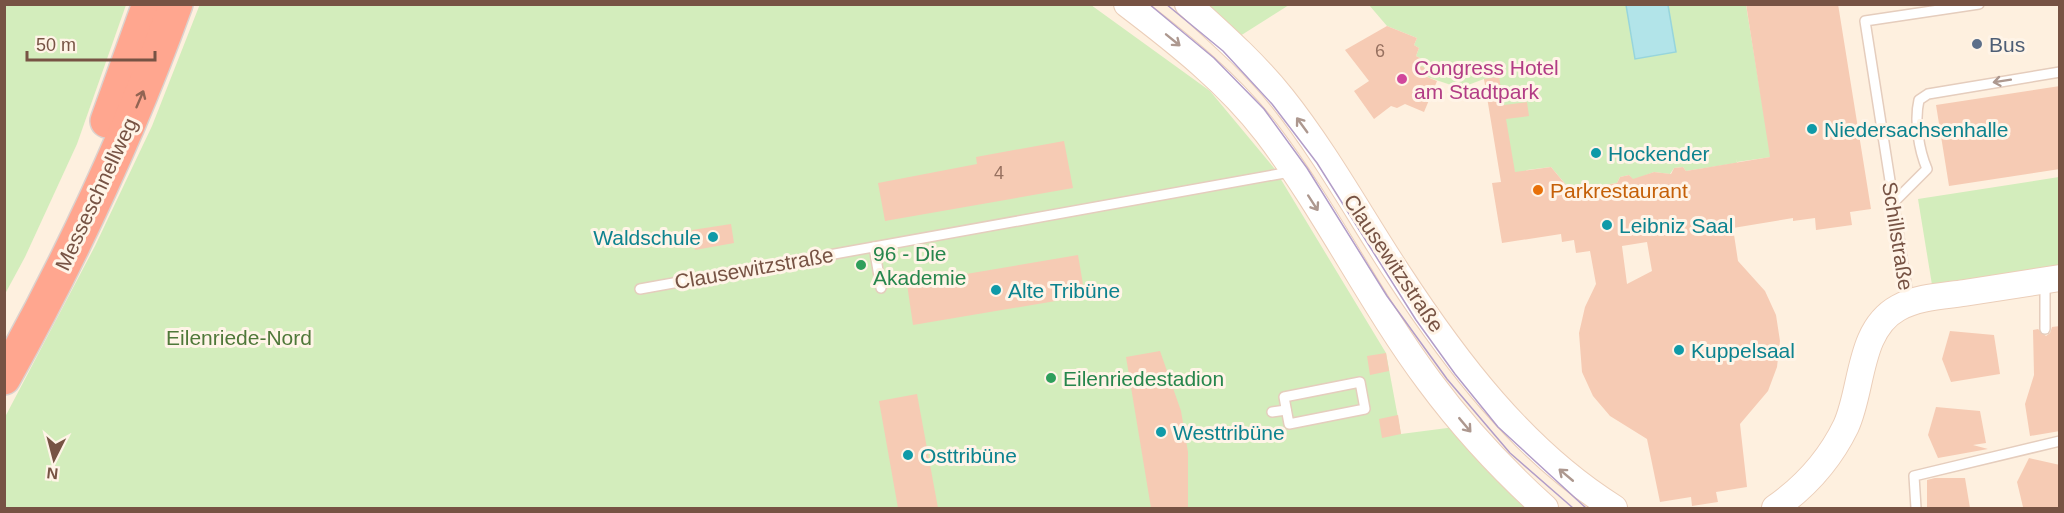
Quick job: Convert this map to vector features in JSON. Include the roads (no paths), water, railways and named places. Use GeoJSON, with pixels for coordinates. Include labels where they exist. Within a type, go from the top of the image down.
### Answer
{"type":"FeatureCollection","features":[{"type":"Feature","properties":{"kind":"highway","name":"Messeschnellweg"},"geometry":{"type":"LineString","coordinates":[[4,337],[38,277],[90,168],[149,4]]}},
{"type":"Feature","properties":{"kind":"highway","name":"Messeschnellweg"},"geometry":{"type":"LineString","coordinates":[[4,378],[55,285],[107,176],[155,63],[176,4]]}},
{"type":"Feature","properties":{"kind":"street","name":"Clausewitzstraße"},"geometry":{"type":"LineString","coordinates":[[1127,4],[1176,42],[1225,87],[1267,132],[1428,380],[1498,462],[1545,508]]}},
{"type":"Feature","properties":{"kind":"street","name":"Clausewitzstraße"},"geometry":{"type":"LineString","coordinates":[[1188,4],[1241,52],[1282,98],[1319,149],[1426,314],[1506,417],[1562,472],[1614,508]]}},
{"type":"Feature","properties":{"kind":"street"},"geometry":{"type":"LineString","coordinates":[[1909,303],[2052,279]]}},
{"type":"Feature","properties":{"kind":"street","name":"Schillstraße"},"geometry":{"type":"LineString","coordinates":[[1775,508],[1797,498],[1824,462],[1846,426],[1859,390],[1874,333],[1885,317],[1909,303]]}},
{"type":"Feature","properties":{"kind":"lane","name":"Schillstraße"},"geometry":{"type":"LineString","coordinates":[[1909,303],[1865,21],[1979,4]]}},
{"type":"Feature","properties":{"kind":"lane"},"geometry":{"type":"LineString","coordinates":[[1893,203],[1927,169],[1922,158],[1916,112],[1918,100],[1928,93],[2060,72]]}},
{"type":"Feature","properties":{"kind":"lane","name":"Clausewitzstraße"},"geometry":{"type":"LineString","coordinates":[[640,289],[1293,171]]}},
{"type":"Feature","properties":{"kind":"lane"},"geometry":{"type":"LineString","coordinates":[[874,247],[881,288]]}},
{"type":"Feature","properties":{"kind":"lane"},"geometry":{"type":"LineString","coordinates":[[2045,329],[2052,279]]}},
{"type":"Feature","properties":{"kind":"lane"},"geometry":{"type":"LineString","coordinates":[[1360,382],[1365,409],[1289,424],[1286,410],[1284,397],[1360,382]]}},
{"type":"Feature","properties":{"kind":"lane"},"geometry":{"type":"LineString","coordinates":[[1272,412],[1286,410]]}},
{"type":"Feature","properties":{"kind":"lane"},"geometry":{"type":"LineString","coordinates":[[1916,508],[1914,476],[2060,441]]}},
{"type":"Feature","properties":{"kind":"water"},"geometry":{"type":"Polygon","coordinates":[[[1626,5],[1668,5],[1676,52],[1635,59],[1626,5]]]}},
{"type":"Feature","properties":{"kind":"tram line"},"geometry":{"type":"LineString","coordinates":[[1149,4],[1214,58],[1264,109],[1307,168],[1387,296],[1447,379],[1510,453],[1573,508]]}},
{"type":"Feature","properties":{"kind":"tram line"},"geometry":{"type":"LineString","coordinates":[[1166,4],[1223,51],[1272,104],[1317,163],[1416,320],[1455,374],[1498,427],[1586,508]]}},
{"type":"Feature","properties":{"kind":"place","name":"Bus"},"geometry":{"type":"Point","coordinates":[1977,44]}},
{"type":"Feature","properties":{"kind":"place","name":"Congress Hotel am Stadtpark"},"geometry":{"type":"Point","coordinates":[1402,79]}},
{"type":"Feature","properties":{"kind":"place","name":"Niedersachsenhalle"},"geometry":{"type":"Point","coordinates":[1812,129]}},
{"type":"Feature","properties":{"kind":"place","name":"Hockender"},"geometry":{"type":"Point","coordinates":[1596,153]}},
{"type":"Feature","properties":{"kind":"place","name":"Parkrestaurant"},"geometry":{"type":"Point","coordinates":[1538,190]}},
{"type":"Feature","properties":{"kind":"place","name":"Leibniz Saal"},"geometry":{"type":"Point","coordinates":[1607,225]}},
{"type":"Feature","properties":{"kind":"place","name":"Waldschule"},"geometry":{"type":"Point","coordinates":[713,237]}},
{"type":"Feature","properties":{"kind":"place","name":"96 - Die Akademie"},"geometry":{"type":"Point","coordinates":[861,265]}},
{"type":"Feature","properties":{"kind":"place","name":"Alte Tribüne"},"geometry":{"type":"Point","coordinates":[996,290]}},
{"type":"Feature","properties":{"kind":"place","name":"Kuppelsaal"},"geometry":{"type":"Point","coordinates":[1679,350]}},
{"type":"Feature","properties":{"kind":"place","name":"Eilenriedestadion"},"geometry":{"type":"Point","coordinates":[1051,378]}},
{"type":"Feature","properties":{"kind":"place","name":"Westtribüne"},"geometry":{"type":"Point","coordinates":[1161,432]}},
{"type":"Feature","properties":{"kind":"place","name":"Osttribüne"},"geometry":{"type":"Point","coordinates":[908,455]}},
{"type":"Feature","properties":{"kind":"park label","name":"Eilenriede-Nord"},"geometry":{"type":"Point","coordinates":[239,337]}}]}
